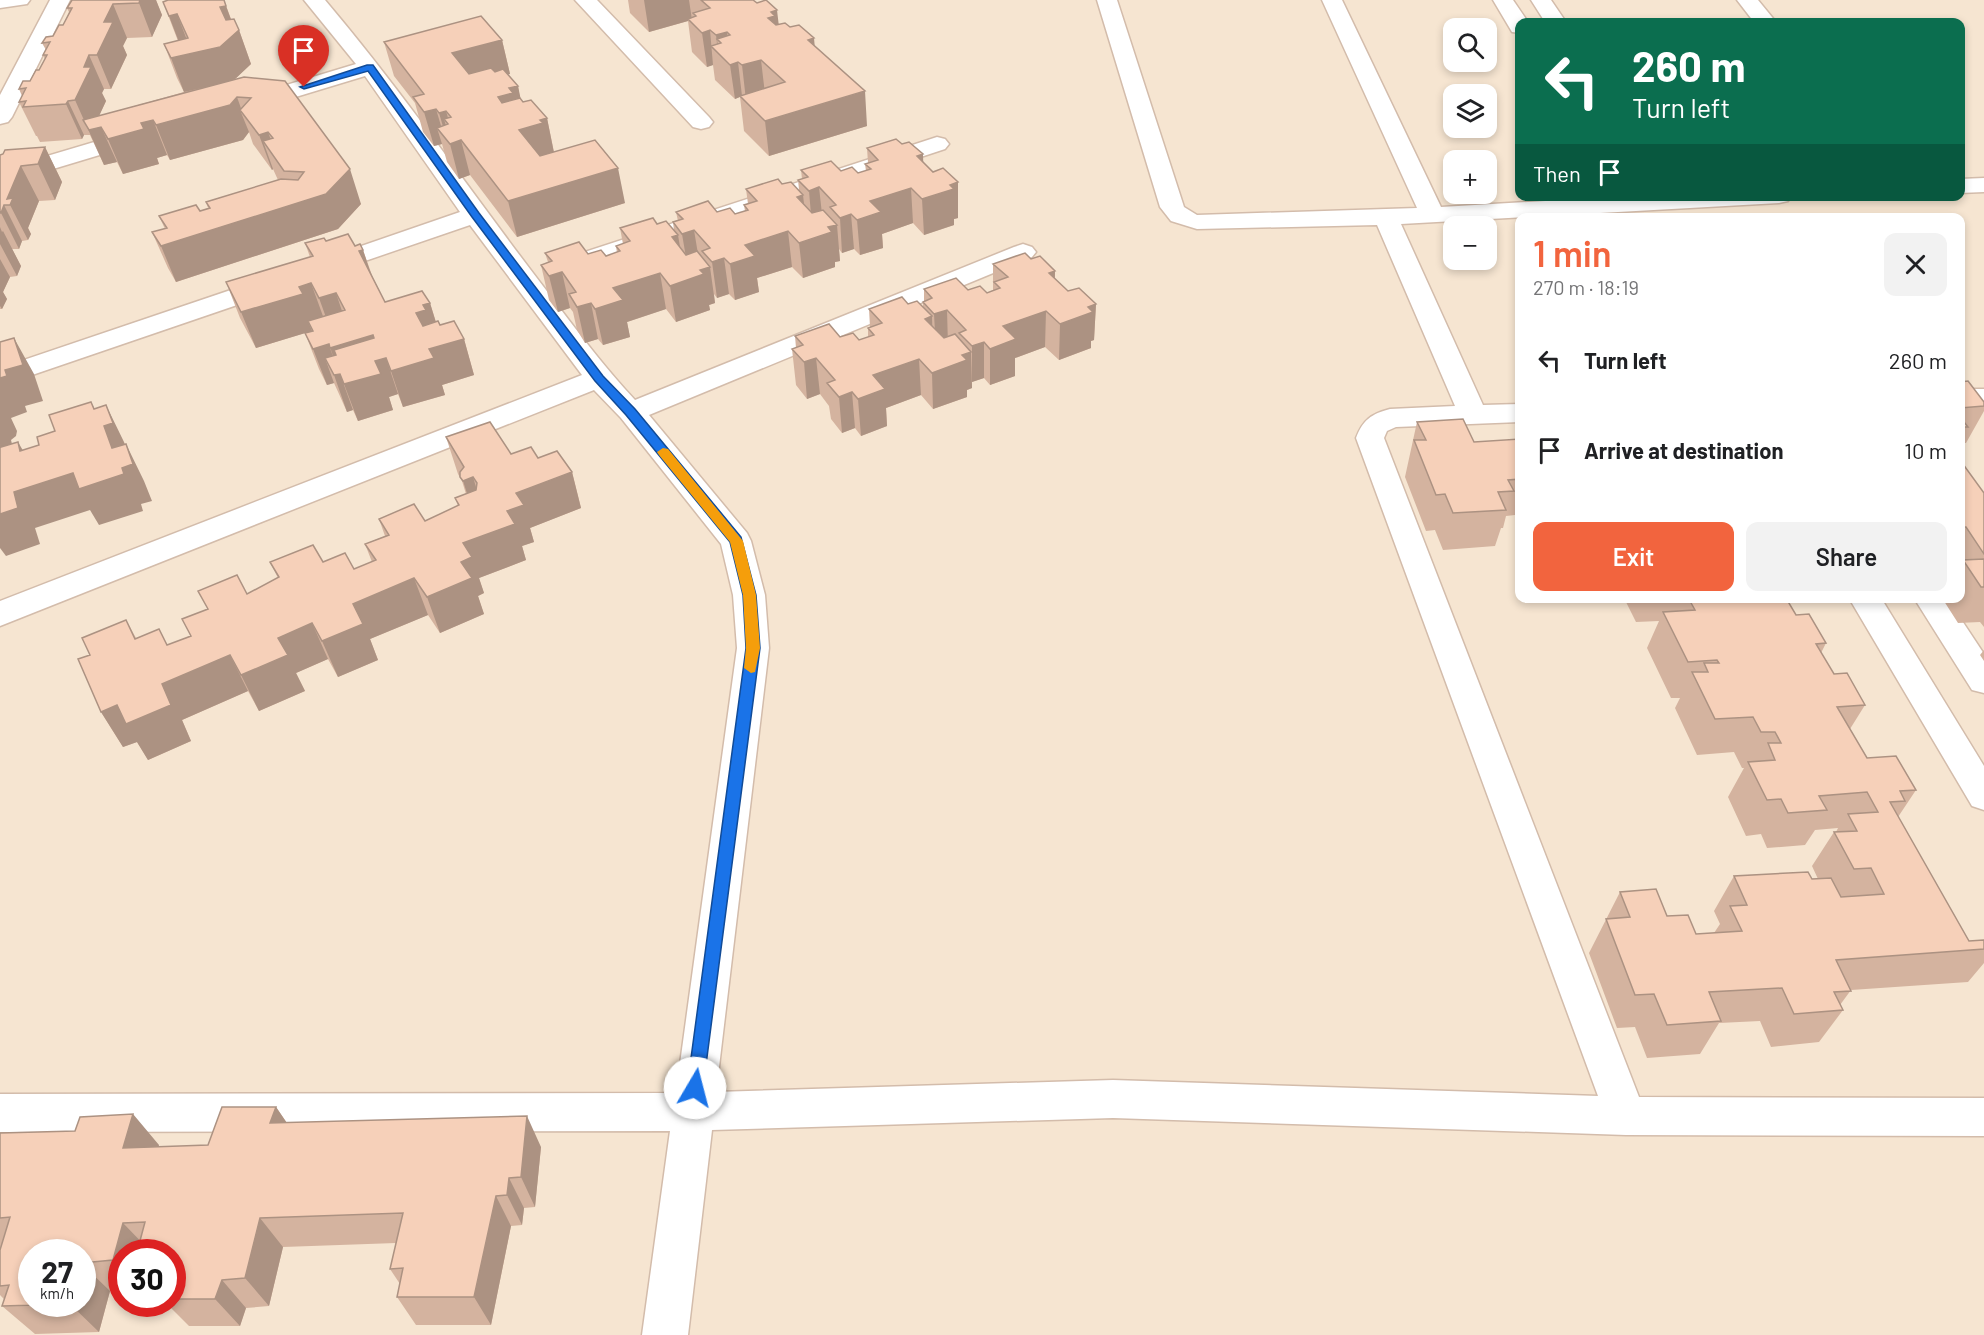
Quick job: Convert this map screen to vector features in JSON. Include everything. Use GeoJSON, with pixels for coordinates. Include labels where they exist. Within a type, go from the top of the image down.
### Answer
{"type":"FeatureCollection","features":[{"type":"Feature","properties":{"kind":"street"},"geometry":{"type":"LineString","coordinates":[[0,2],[20,0]]}},
{"type":"Feature","properties":{"kind":"street"},"geometry":{"type":"LineString","coordinates":[[0,117],[60,0]]}},
{"type":"Feature","properties":{"kind":"street"},"geometry":{"type":"LineString","coordinates":[[314,0],[370,67],[475,215],[599,378],[631,412],[736,541],[749,595],[753,648],[665,1335]]}},
{"type":"Feature","properties":{"kind":"street"},"geometry":{"type":"LineString","coordinates":[[585,0],[701,122]]}},
{"type":"Feature","properties":{"kind":"street"},"geometry":{"type":"LineString","coordinates":[[1107,0],[1172,207],[1177,216],[1197,222],[1386,217],[1432,213],[1674,206],[1726,201]]}},
{"type":"Feature","properties":{"kind":"street"},"geometry":{"type":"LineString","coordinates":[[1332,0],[1432,213]]}},
{"type":"Feature","properties":{"kind":"street"},"geometry":{"type":"LineString","coordinates":[[1503,0],[1515,19]]}},
{"type":"Feature","properties":{"kind":"street"},"geometry":{"type":"LineString","coordinates":[[1541,0],[1552,18]]}},
{"type":"Feature","properties":{"kind":"street"},"geometry":{"type":"LineString","coordinates":[[1747,0],[1763,18]]}},
{"type":"Feature","properties":{"kind":"street"},"geometry":{"type":"LineString","coordinates":[[224,111],[370,67]]}},
{"type":"Feature","properties":{"kind":"street"},"geometry":{"type":"LineString","coordinates":[[0,178],[157,131]]}},
{"type":"Feature","properties":{"kind":"street"},"geometry":{"type":"LineString","coordinates":[[524,279],[937,144]]}},
{"type":"Feature","properties":{"kind":"street"},"geometry":{"type":"LineString","coordinates":[[1965,186],[1984,185]]}},
{"type":"Feature","properties":{"kind":"street"},"geometry":{"type":"LineString","coordinates":[[0,377],[475,215]]}},
{"type":"Feature","properties":{"kind":"street"},"geometry":{"type":"LineString","coordinates":[[1386,217],[1473,414]]}},
{"type":"Feature","properties":{"kind":"street"},"geometry":{"type":"LineString","coordinates":[[631,412],[1023,252]]}},
{"type":"Feature","properties":{"kind":"street"},"geometry":{"type":"LineString","coordinates":[[0,614],[599,378]]}},
{"type":"Feature","properties":{"kind":"street"},"geometry":{"type":"LineString","coordinates":[[1965,398],[1984,398]]}},
{"type":"Feature","properties":{"kind":"street"},"geometry":{"type":"LineString","coordinates":[[1515,413],[1390,418],[1375,426],[1370,438],[1626,1116]]}},
{"type":"Feature","properties":{"kind":"street"},"geometry":{"type":"LineString","coordinates":[[1868,603],[1984,796]]}},
{"type":"Feature","properties":{"kind":"street"},"geometry":{"type":"LineString","coordinates":[[1933,603],[1984,681]]}},
{"type":"Feature","properties":{"kind":"street"},"geometry":{"type":"LineString","coordinates":[[0,1113],[692,1112],[1113,1099],[1626,1116],[1984,1117]]}},
{"type":"Feature","properties":{"kind":"shaded area"},"geometry":{"type":"Polygon","coordinates":[[[0,0],[1984,0],[1984,1335],[0,1335],[0,0]]]}},
{"type":"Feature","properties":{"kind":"building"},"geometry":{"type":"Polygon","coordinates":[[[72,0],[140,0],[139,3],[113,4],[104,22],[113,22],[97,55],[89,55],[84,67],[91,67],[75,100],[68,101],[66,104],[23,107],[26,101],[19,102],[26,88],[19,89],[23,81],[30,81],[36,70],[39,70],[47,55],[43,55],[50,42],[42,43],[46,37],[53,36],[59,25],[63,25],[72,8],[67,8],[72,0]]]}},
{"type":"Feature","properties":{"kind":"building"},"geometry":{"type":"Polygon","coordinates":[[[168,0],[224,0],[226,6],[220,7],[226,20],[234,19],[239,30],[220,47],[171,58],[164,44],[188,38],[177,14],[169,16],[163,2],[168,0]]]}},
{"type":"Feature","properties":{"kind":"building"},"geometry":{"type":"Polygon","coordinates":[[[701,0],[753,0],[757,3],[766,0],[777,10],[771,12],[775,16],[768,18],[776,25],[785,23],[790,27],[799,25],[814,38],[808,40],[865,91],[765,121],[740,96],[785,82],[761,60],[742,65],[738,62],[730,65],[711,46],[721,43],[717,39],[730,35],[727,32],[716,35],[710,30],[702,33],[688,19],[696,16],[693,13],[710,8],[701,0]]]}},
{"type":"Feature","properties":{"kind":"building"},"geometry":{"type":"Polygon","coordinates":[[[481,16],[502,40],[452,53],[469,74],[491,68],[495,72],[503,69],[518,86],[509,88],[513,93],[498,97],[502,103],[520,98],[523,102],[531,100],[547,118],[540,120],[543,123],[519,130],[540,156],[595,140],[618,168],[508,201],[461,140],[450,144],[437,128],[448,124],[444,119],[451,117],[446,111],[439,113],[436,109],[424,112],[413,97],[424,94],[384,42],[481,16]]]}},
{"type":"Feature","properties":{"kind":"building"},"geometry":{"type":"Polygon","coordinates":[[[244,77],[285,81],[350,169],[326,194],[161,246],[152,232],[167,228],[159,216],[196,205],[200,211],[210,208],[206,202],[281,179],[298,180],[304,172],[284,171],[263,141],[273,138],[268,132],[259,135],[240,110],[251,98],[237,97],[230,105],[156,125],[153,120],[141,123],[144,129],[108,139],[101,127],[89,130],[83,120],[244,77]]]}},
{"type":"Feature","properties":{"kind":"building"},"geometry":{"type":"Polygon","coordinates":[[[896,139],[902,144],[909,142],[923,154],[917,156],[933,172],[943,168],[958,182],[950,185],[954,189],[922,199],[911,188],[870,201],[881,212],[857,220],[851,214],[840,218],[830,207],[836,205],[819,187],[809,191],[798,180],[808,177],[801,170],[831,161],[841,171],[852,167],[858,173],[871,169],[865,164],[878,160],[867,148],[896,139]]]}},
{"type":"Feature","properties":{"kind":"building"},"geometry":{"type":"Polygon","coordinates":[[[45,147],[38,164],[21,166],[7,199],[13,198],[10,205],[4,205],[0,213],[0,155],[5,150],[45,147]]]}},
{"type":"Feature","properties":{"kind":"building"},"geometry":{"type":"Polygon","coordinates":[[[778,179],[782,184],[791,182],[803,195],[797,197],[812,213],[823,210],[837,225],[828,227],[832,232],[799,243],[788,231],[745,245],[755,256],[730,264],[724,258],[712,262],[702,251],[710,248],[694,230],[682,234],[673,222],[683,219],[676,212],[708,201],[717,212],[730,208],[735,214],[748,210],[744,205],[757,201],[746,189],[778,179]]]}},
{"type":"Feature","properties":{"kind":"building"},"geometry":{"type":"Polygon","coordinates":[[[653,218],[657,224],[666,221],[678,235],[672,237],[686,255],[697,251],[710,267],[700,270],[704,274],[670,286],[660,273],[613,288],[623,300],[595,309],[591,303],[577,307],[569,294],[576,292],[562,272],[549,276],[541,265],[552,261],[545,253],[579,242],[588,254],[601,250],[606,256],[620,251],[616,246],[630,241],[620,228],[653,218]]]}},
{"type":"Feature","properties":{"kind":"building"},"geometry":{"type":"Polygon","coordinates":[[[348,234],[355,246],[360,244],[363,250],[359,251],[385,302],[422,291],[430,303],[423,305],[426,310],[416,313],[423,326],[438,321],[440,325],[454,321],[464,339],[429,349],[434,358],[391,371],[386,358],[375,361],[381,374],[344,384],[340,374],[334,375],[325,358],[336,355],[334,350],[374,338],[373,335],[330,348],[329,344],[313,349],[305,333],[313,331],[308,321],[345,310],[336,293],[319,298],[311,283],[299,287],[303,294],[241,312],[226,282],[313,256],[305,243],[324,238],[326,241],[348,234]]]}},
{"type":"Feature","properties":{"kind":"building"},"geometry":{"type":"Polygon","coordinates":[[[1025,253],[1031,259],[1040,256],[1055,271],[1049,273],[1068,291],[1079,288],[1096,304],[1088,307],[1093,312],[1060,324],[1046,311],[1003,326],[1016,339],[990,349],[984,342],[972,346],[959,333],[966,330],[947,310],[934,314],[923,302],[932,298],[924,289],[956,278],[968,290],[980,286],[987,293],[1000,288],[994,282],[1008,277],[993,264],[1025,253]]]}},
{"type":"Feature","properties":{"kind":"building"},"geometry":{"type":"Polygon","coordinates":[[[902,297],[908,304],[917,301],[932,316],[925,319],[944,338],[955,334],[971,352],[962,355],[967,360],[932,373],[919,359],[873,375],[885,389],[858,399],[852,392],[839,397],[827,383],[835,380],[816,358],[804,362],[792,349],[803,345],[795,336],[829,324],[840,337],[853,333],[859,340],[874,335],[868,328],[882,323],[869,309],[902,297]]]}},
{"type":"Feature","properties":{"kind":"building"},"geometry":{"type":"Polygon","coordinates":[[[14,338],[23,365],[5,370],[7,376],[0,378],[0,342],[14,338]]]}},
{"type":"Feature","properties":{"kind":"building"},"geometry":{"type":"Polygon","coordinates":[[[1965,381],[1968,381],[1984,402],[1984,406],[1965,408],[1965,381]]]}},
{"type":"Feature","properties":{"kind":"building"},"geometry":{"type":"Polygon","coordinates":[[[91,402],[94,409],[106,405],[113,423],[104,426],[112,448],[126,444],[133,464],[122,468],[124,474],[79,489],[73,473],[14,492],[18,508],[0,514],[0,444],[1,447],[18,442],[20,451],[39,445],[37,437],[55,431],[49,415],[91,402]]]}},
{"type":"Feature","properties":{"kind":"building"},"geometry":{"type":"Polygon","coordinates":[[[1463,419],[1474,442],[1515,439],[1515,479],[1508,480],[1514,491],[1498,492],[1506,510],[1453,513],[1445,494],[1436,495],[1414,440],[1426,440],[1417,422],[1463,419]]]}},
{"type":"Feature","properties":{"kind":"building"},"geometry":{"type":"Polygon","coordinates":[[[490,422],[511,454],[531,447],[538,458],[557,451],[572,472],[516,493],[524,505],[507,511],[515,524],[463,543],[472,557],[461,562],[472,578],[427,597],[414,578],[353,604],[363,624],[322,641],[312,623],[278,638],[288,655],[241,675],[230,655],[162,684],[171,705],[126,724],[117,705],[101,712],[78,659],[90,655],[82,638],[126,620],[135,639],[159,629],[167,645],[191,636],[182,619],[208,609],[198,591],[237,575],[247,594],[279,577],[270,562],[313,545],[323,562],[345,553],[354,569],[376,560],[365,544],[389,535],[379,519],[414,504],[425,521],[459,505],[455,498],[476,490],[477,483],[473,477],[463,481],[460,477],[460,472],[464,467],[446,437],[490,422]]]}},
{"type":"Feature","properties":{"kind":"building"},"geometry":{"type":"Polygon","coordinates":[[[1965,467],[1984,493],[1984,554],[1966,527],[1965,467]]]}},
{"type":"Feature","properties":{"kind":"building"},"geometry":{"type":"Polygon","coordinates":[[[1984,559],[1984,587],[1981,587],[1965,560],[1984,559]]]}},
{"type":"Feature","properties":{"kind":"building"},"geometry":{"type":"Polygon","coordinates":[[[1691,603],[1789,603],[1796,615],[1809,614],[1826,643],[1816,644],[1834,674],[1847,673],[1865,705],[1837,707],[1867,758],[1896,756],[1916,790],[1900,791],[1905,801],[1890,802],[1969,941],[1984,940],[1984,949],[1836,960],[1851,991],[1834,992],[1843,1010],[1794,1014],[1782,988],[1709,992],[1721,1021],[1667,1025],[1654,994],[1635,995],[1606,919],[1630,917],[1620,892],[1656,889],[1667,916],[1688,915],[1696,934],[1742,931],[1730,906],[1747,905],[1734,876],[1808,872],[1812,879],[1831,878],[1841,897],[1884,894],[1871,868],[1854,869],[1834,832],[1857,831],[1848,814],[1878,812],[1867,792],[1819,796],[1827,810],[1788,813],[1781,799],[1767,800],[1748,762],[1775,760],[1768,743],[1781,743],[1775,732],[1761,732],[1753,717],[1715,719],[1692,672],[1708,672],[1704,663],[1719,663],[1717,660],[1688,662],[1663,612],[1695,610],[1691,603]]]}},
{"type":"Feature","properties":{"kind":"building"},"geometry":{"type":"Polygon","coordinates":[[[222,1107],[276,1107],[270,1123],[527,1116],[521,1177],[509,1178],[507,1195],[496,1196],[474,1297],[397,1297],[403,1268],[390,1269],[403,1213],[260,1218],[245,1278],[222,1280],[215,1299],[186,1299],[186,1239],[140,1239],[145,1222],[123,1223],[119,1239],[108,1239],[108,1260],[96,1262],[96,1239],[18,1239],[18,1306],[2,1306],[9,1285],[0,1286],[0,1250],[10,1217],[0,1218],[0,1133],[75,1131],[80,1117],[133,1114],[123,1148],[208,1145],[222,1107]]]}},
{"type":"Feature","properties":{"kind":"slow traffic"},"geometry":{"type":"LineString","coordinates":[[663,452],[736,541],[749,595],[753,648],[751,668]]}},
{"type":"Feature","properties":{"kind":"route"},"geometry":{"type":"LineString","coordinates":[[304,87],[370,67],[475,215],[599,378],[631,412],[736,541],[749,595],[753,648],[695,1088]]}}]}
